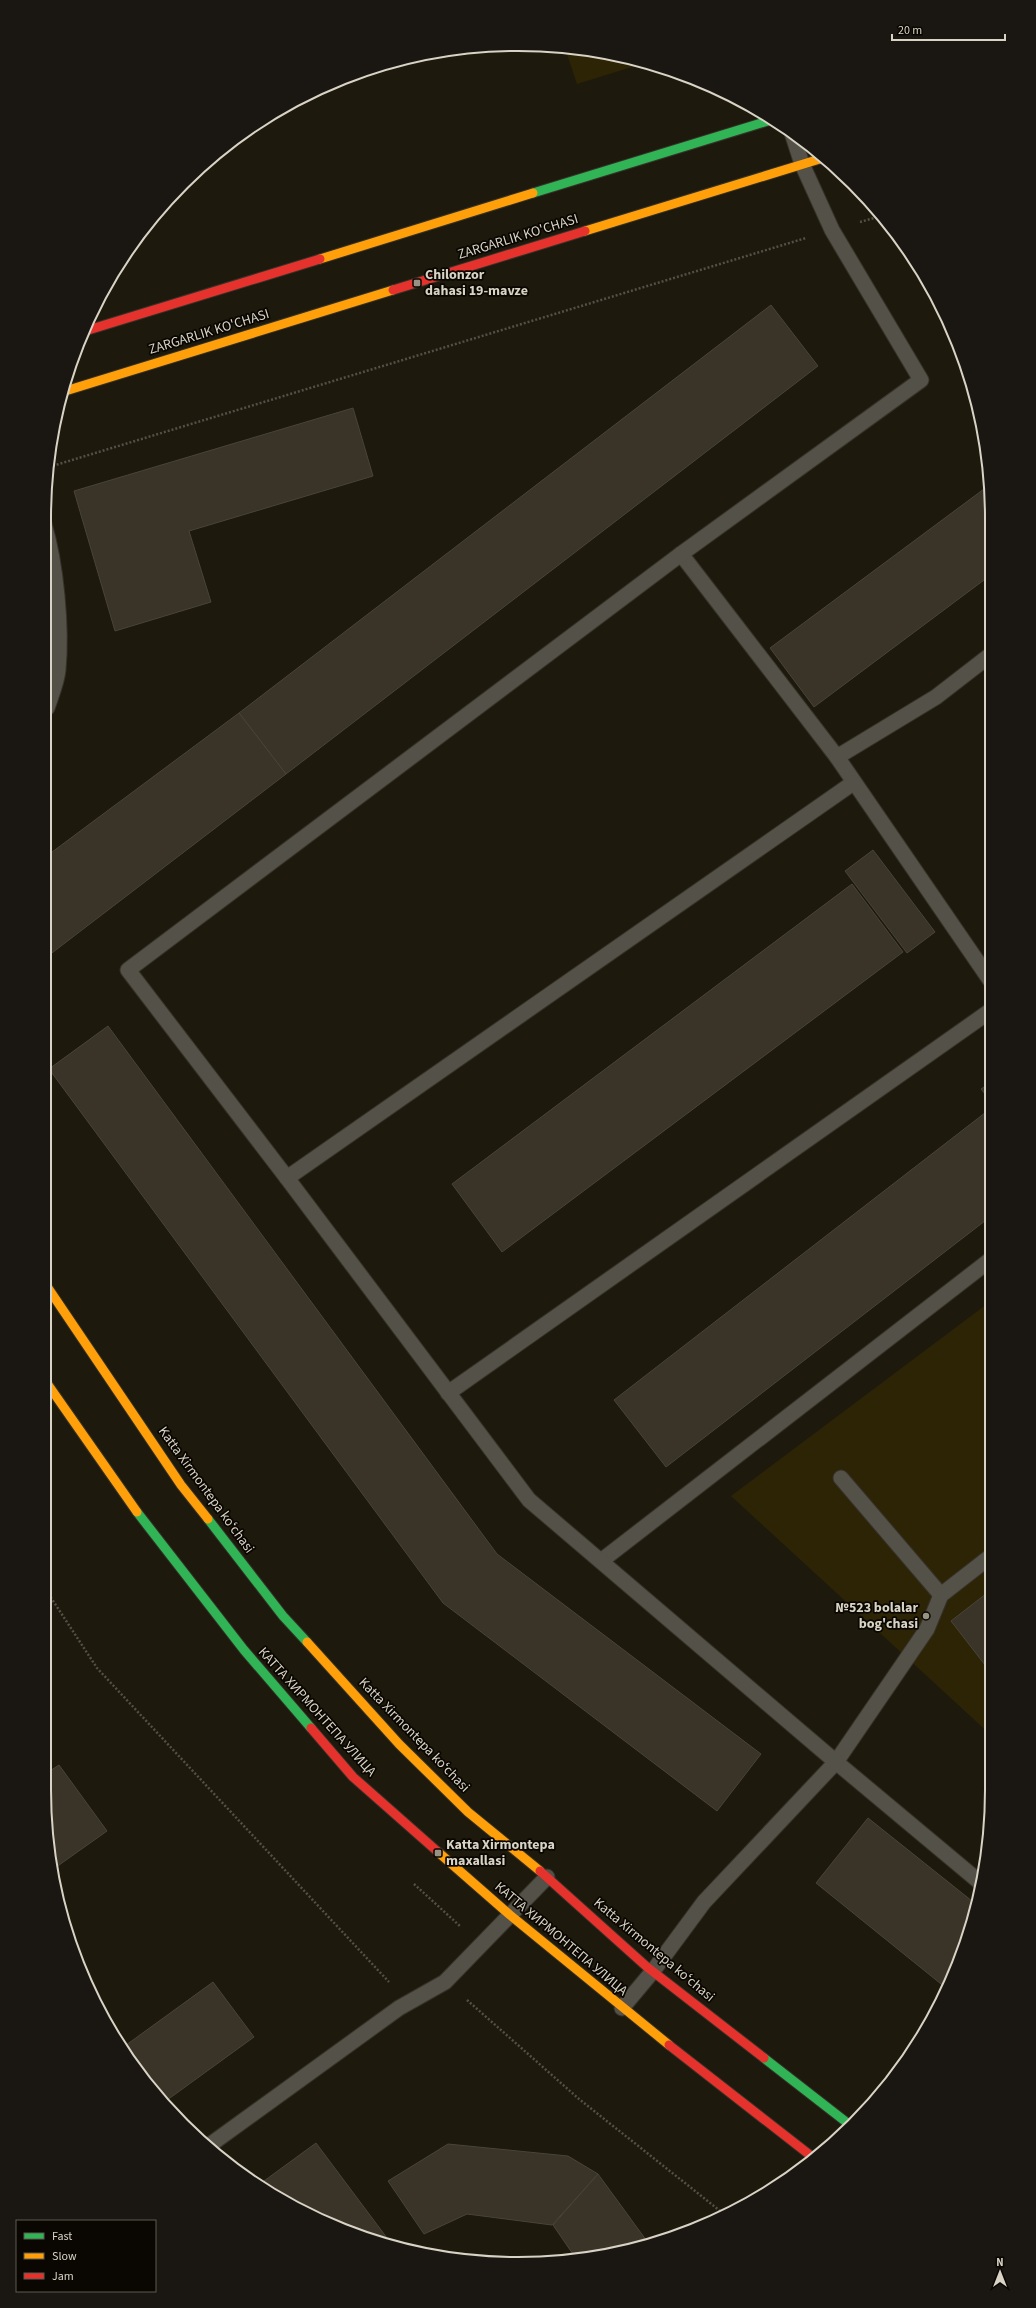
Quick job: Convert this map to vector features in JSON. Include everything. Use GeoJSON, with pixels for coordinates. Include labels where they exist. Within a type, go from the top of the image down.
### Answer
{"type":"FeatureCollection","features":[{"type":"Feature","properties":{"kind":"main road"},"geometry":{"type":"LineString","coordinates":[[92,328],[764,122]]}},
{"type":"Feature","properties":{"kind":"main road","name":"ZARGARLIK KO'CHASI"},"geometry":{"type":"LineString","coordinates":[[69,390],[817,160]]}},
{"type":"Feature","properties":{"kind":"main road","name":"Katta Xirmontepa koʻchasi"},"geometry":{"type":"LineString","coordinates":[[51,1292],[181,1485],[283,1616],[405,1749],[468,1812],[546,1877],[653,1971],[846,2122]]}},
{"type":"Feature","properties":{"kind":"main road","name":"КАТТА ХИРМОНТЕПА УЛИЦА"},"geometry":{"type":"LineString","coordinates":[[51,1389],[140,1517],[244,1650],[353,1777],[510,1915],[622,2008],[810,2154]]}},
{"type":"Feature","properties":{"kind":"lane"},"geometry":{"type":"LineString","coordinates":[[795,143],[802,164],[832,230],[921,380],[681,554],[128,970],[287,1178],[529,1500],[836,1762],[976,1879]]}},
{"type":"Feature","properties":{"kind":"lane"},"geometry":{"type":"LineString","coordinates":[[681,554],[837,757],[853,783],[985,973]]}},
{"type":"Feature","properties":{"kind":"lane"},"geometry":{"type":"LineString","coordinates":[[51,560],[58,621],[58,671],[51,695]]}},
{"type":"Feature","properties":{"kind":"lane"},"geometry":{"type":"LineString","coordinates":[[837,757],[936,697],[985,658]]}},
{"type":"Feature","properties":{"kind":"lane"},"geometry":{"type":"LineString","coordinates":[[287,1178],[853,783]]}},
{"type":"Feature","properties":{"kind":"lane"},"geometry":{"type":"LineString","coordinates":[[448,1393],[985,1015]]}},
{"type":"Feature","properties":{"kind":"lane"},"geometry":{"type":"LineString","coordinates":[[601,1561],[985,1264]]}},
{"type":"Feature","properties":{"kind":"lane"},"geometry":{"type":"LineString","coordinates":[[841,1478],[941,1595]]}},
{"type":"Feature","properties":{"kind":"lane"},"geometry":{"type":"LineString","coordinates":[[622,2008],[653,1971],[704,1902],[836,1762],[927,1629],[941,1595],[985,1561]]}},
{"type":"Feature","properties":{"kind":"lane"},"geometry":{"type":"LineString","coordinates":[[213,2143],[399,2008],[445,1982],[546,1877]]}},
{"type":"Feature","properties":{"kind":"path"},"geometry":{"type":"LineString","coordinates":[[54,465],[875,218]]}},
{"type":"Feature","properties":{"kind":"path"},"geometry":{"type":"LineString","coordinates":[[51,1598],[97,1668],[387,1982],[394,1982]]}},
{"type":"Feature","properties":{"kind":"path"},"geometry":{"type":"LineString","coordinates":[[414,1884],[480,1945]]}},
{"type":"Feature","properties":{"kind":"path"},"geometry":{"type":"LineString","coordinates":[[445,1982],[579,2099],[720,2211]]}},
{"type":"Feature","properties":{"kind":"shaded area"},"geometry":{"type":"Polygon","coordinates":[[[567,54],[609,60],[635,66],[577,84],[567,54]]]}},
{"type":"Feature","properties":{"kind":"shaded area","name":"№523 bolalar bog'chasi"},"geometry":{"type":"Polygon","coordinates":[[[985,1306],[985,1730],[731,1496],[985,1306]]]}},
{"type":"Feature","properties":{"kind":"building"},"geometry":{"type":"Polygon","coordinates":[[[771,305],[818,366],[286,774],[239,713],[771,305]]]}},
{"type":"Feature","properties":{"kind":"building"},"geometry":{"type":"Polygon","coordinates":[[[353,408],[373,476],[189,531],[211,602],[115,631],[74,491],[353,408]]]}},
{"type":"Feature","properties":{"kind":"building"},"geometry":{"type":"Polygon","coordinates":[[[984,489],[985,579],[814,707],[770,648],[984,489]]]}},
{"type":"Feature","properties":{"kind":"building"},"geometry":{"type":"Polygon","coordinates":[[[239,713],[286,774],[51,954],[51,853],[239,713]]]}},
{"type":"Feature","properties":{"kind":"building"},"geometry":{"type":"Polygon","coordinates":[[[873,850],[935,932],[907,953],[845,871],[873,850]]]}},
{"type":"Feature","properties":{"kind":"building"},"geometry":{"type":"Polygon","coordinates":[[[852,884],[903,952],[502,1252],[452,1184],[852,884]]]}},
{"type":"Feature","properties":{"kind":"building"},"geometry":{"type":"Polygon","coordinates":[[[108,1026],[497,1554],[761,1754],[717,1811],[443,1603],[51,1072],[51,1068],[108,1026]]]}},
{"type":"Feature","properties":{"kind":"building"},"geometry":{"type":"Polygon","coordinates":[[[985,1086],[985,1094],[981,1089],[985,1086]]]}},
{"type":"Feature","properties":{"kind":"building"},"geometry":{"type":"Polygon","coordinates":[[[985,1113],[985,1221],[666,1467],[614,1400],[985,1113]]]}},
{"type":"Feature","properties":{"kind":"building"},"geometry":{"type":"Polygon","coordinates":[[[985,1595],[985,1665],[951,1621],[985,1595]]]}},
{"type":"Feature","properties":{"kind":"building"},"geometry":{"type":"Polygon","coordinates":[[[59,1765],[107,1831],[58,1866],[52,1821],[51,1770],[59,1765]]]}},
{"type":"Feature","properties":{"kind":"building"},"geometry":{"type":"Polygon","coordinates":[[[868,1818],[971,1901],[960,1940],[942,1985],[816,1883],[868,1818]]]}},
{"type":"Feature","properties":{"kind":"building"},"geometry":{"type":"Polygon","coordinates":[[[213,1982],[254,2037],[168,2099],[127,2044],[213,1982]]]}},
{"type":"Feature","properties":{"kind":"building"},"geometry":{"type":"Polygon","coordinates":[[[316,2143],[387,2238],[339,2221],[311,2209],[264,2181],[316,2143]]]}},
{"type":"Feature","properties":{"kind":"building"},"geometry":{"type":"Polygon","coordinates":[[[448,2144],[568,2156],[598,2174],[552,2225],[467,2214],[424,2234],[388,2181],[448,2144]]]}},
{"type":"Feature","properties":{"kind":"building"},"geometry":{"type":"Polygon","coordinates":[[[598,2174],[645,2239],[609,2248],[573,2254],[553,2225],[598,2174]]]}},
{"type":"Feature","properties":{"kind":"traffic: fast"},"geometry":{"type":"LineString","coordinates":[[533,193],[764,122]]}},
{"type":"Feature","properties":{"kind":"traffic: fast"},"geometry":{"type":"LineString","coordinates":[[137,1512],[244,1650],[311,1728]]}},
{"type":"Feature","properties":{"kind":"traffic: fast"},"geometry":{"type":"LineString","coordinates":[[208,1519],[283,1616],[307,1642]]}},
{"type":"Feature","properties":{"kind":"traffic: fast"},"geometry":{"type":"LineString","coordinates":[[764,2058],[846,2122]]}},
{"type":"Feature","properties":{"kind":"traffic: slow"},"geometry":{"type":"LineString","coordinates":[[585,231],[817,160]]}},
{"type":"Feature","properties":{"kind":"traffic: slow"},"geometry":{"type":"LineString","coordinates":[[320,259],[533,193]]}},
{"type":"Feature","properties":{"kind":"traffic: slow"},"geometry":{"type":"LineString","coordinates":[[69,390],[393,290]]}},
{"type":"Feature","properties":{"kind":"traffic: slow"},"geometry":{"type":"LineString","coordinates":[[51,1292],[181,1485],[208,1519]]}},
{"type":"Feature","properties":{"kind":"traffic: slow"},"geometry":{"type":"LineString","coordinates":[[51,1389],[137,1512]]}},
{"type":"Feature","properties":{"kind":"traffic: slow"},"geometry":{"type":"LineString","coordinates":[[307,1642],[399,1744],[468,1812],[540,1871]]}},
{"type":"Feature","properties":{"kind":"traffic: slow"},"geometry":{"type":"LineString","coordinates":[[438,1852],[510,1915],[669,2045]]}},
{"type":"Feature","properties":{"kind":"traffic: jam"},"geometry":{"type":"LineString","coordinates":[[393,290],[585,231]]}},
{"type":"Feature","properties":{"kind":"traffic: jam"},"geometry":{"type":"LineString","coordinates":[[91,329],[320,259]]}},
{"type":"Feature","properties":{"kind":"traffic: jam"},"geometry":{"type":"LineString","coordinates":[[311,1728],[353,1777],[438,1852]]}},
{"type":"Feature","properties":{"kind":"traffic: jam"},"geometry":{"type":"LineString","coordinates":[[540,1871],[647,1967],[764,2058]]}},
{"type":"Feature","properties":{"kind":"traffic: jam"},"geometry":{"type":"LineString","coordinates":[[669,2045],[809,2154]]}},
{"type":"Feature","properties":{"kind":"place","name":"Chilonzor dahasi 19-mavze"},"geometry":{"type":"Point","coordinates":[417,283]}},
{"type":"Feature","properties":{"kind":"place","name":"№523 bolalar bog'chasi"},"geometry":{"type":"Point","coordinates":[926,1616]}},
{"type":"Feature","properties":{"kind":"place","name":"Katta Xirmontepa maxallasi"},"geometry":{"type":"Point","coordinates":[438,1853]}}]}
